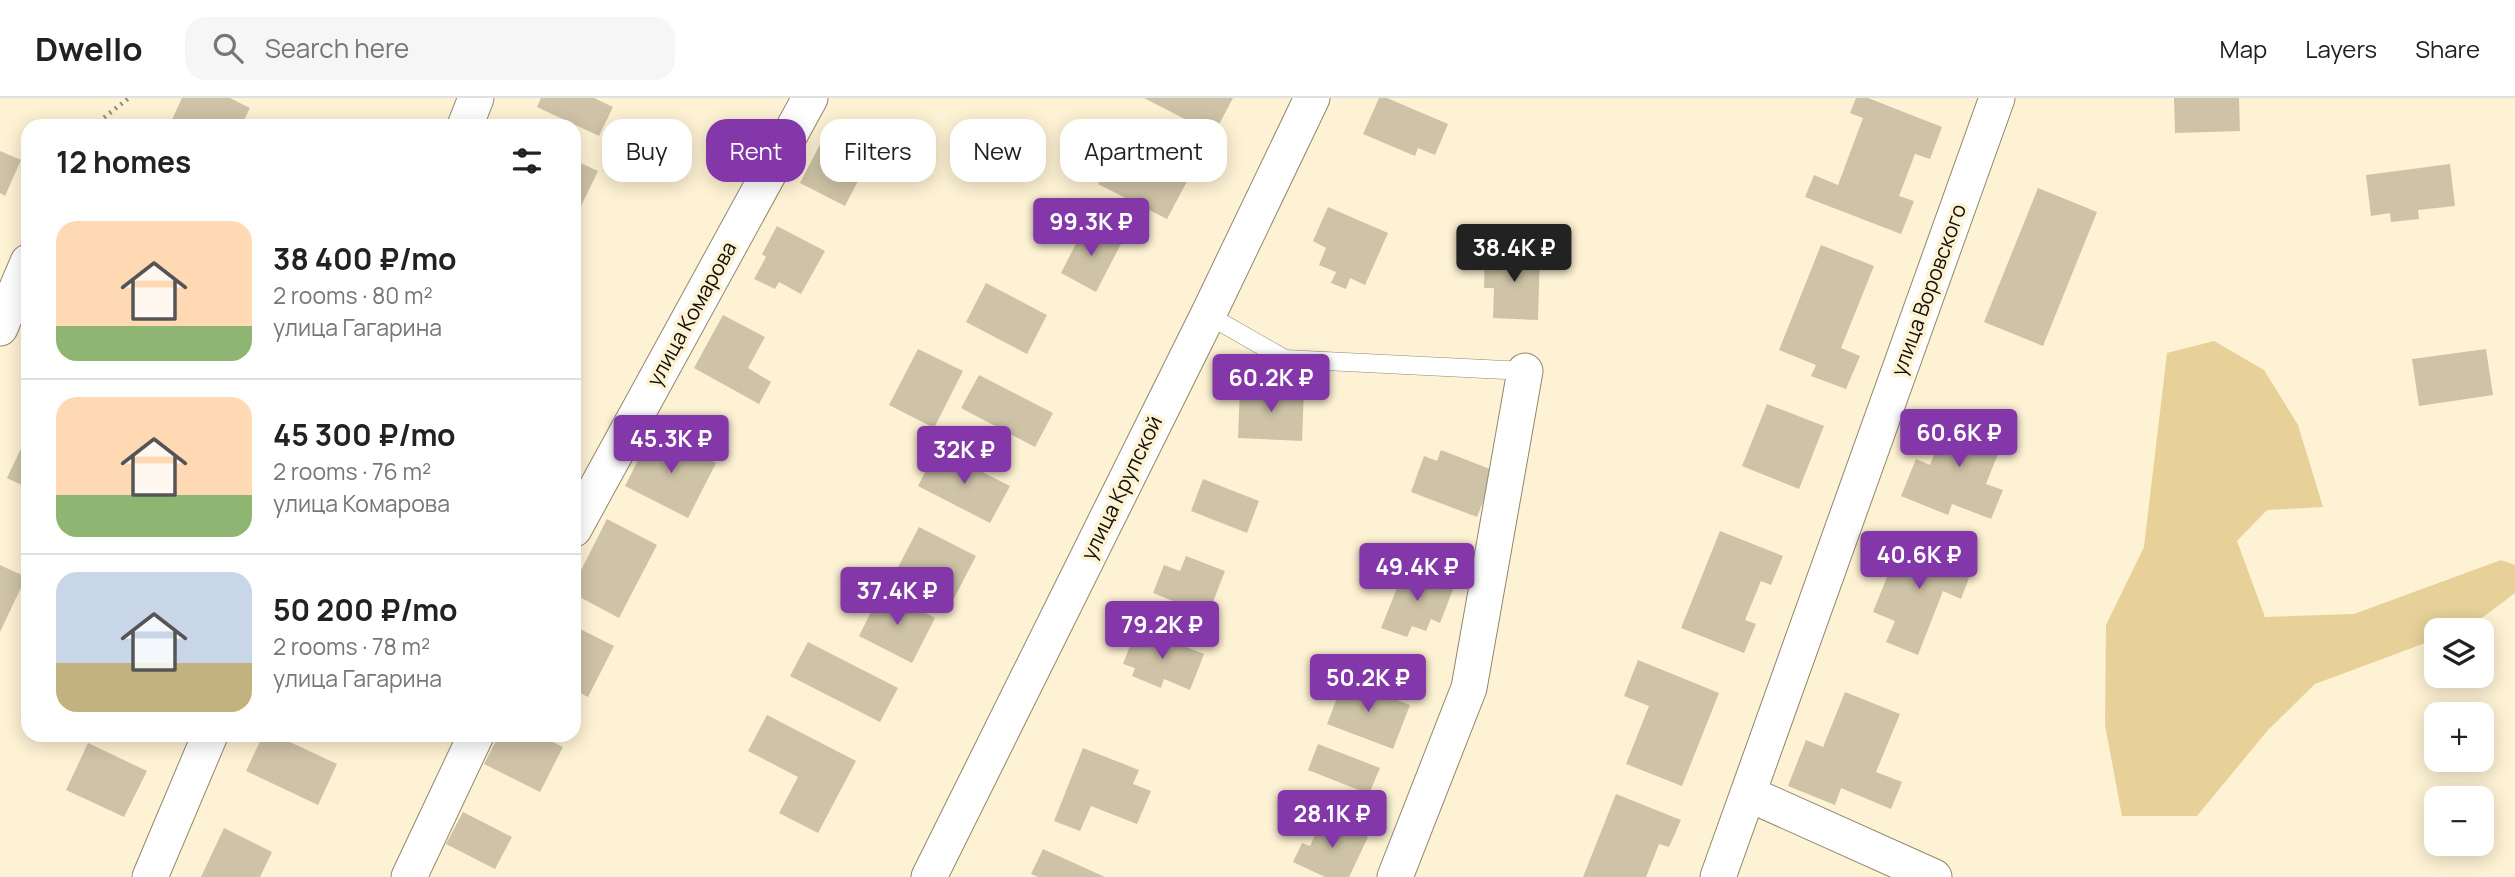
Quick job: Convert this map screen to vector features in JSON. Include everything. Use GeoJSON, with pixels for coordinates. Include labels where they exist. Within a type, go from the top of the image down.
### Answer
{"type":"FeatureCollection","features":[{"type":"Feature","properties":{"kind":"street"},"geometry":{"type":"LineString","coordinates":[[468,119],[476,98]]}},
{"type":"Feature","properties":{"kind":"street","name":"улица Комарова"},"geometry":{"type":"LineString","coordinates":[[581,516],[810,98]]}},
{"type":"Feature","properties":{"kind":"street","name":"улица Крупской"},"geometry":{"type":"LineString","coordinates":[[929,877],[1208,315],[1312,98]]}},
{"type":"Feature","properties":{"kind":"street","name":"улица Воровского"},"geometry":{"type":"LineString","coordinates":[[1718,877],[1997,98]]}},
{"type":"Feature","properties":{"kind":"street"},"geometry":{"type":"LineString","coordinates":[[0,328],[21,278]]}},
{"type":"Feature","properties":{"kind":"street"},"geometry":{"type":"LineString","coordinates":[[1395,877],[1469,688],[1525,371]]}},
{"type":"Feature","properties":{"kind":"street"},"geometry":{"type":"LineString","coordinates":[[150,877],[206,742]]}},
{"type":"Feature","properties":{"kind":"street"},"geometry":{"type":"LineString","coordinates":[[409,877],[473,742]]}},
{"type":"Feature","properties":{"kind":"street"},"geometry":{"type":"LineString","coordinates":[[1749,794],[1934,877]]}},
{"type":"Feature","properties":{"kind":"lane"},"geometry":{"type":"LineString","coordinates":[[1208,315],[1285,359],[1525,371]]}},
{"type":"Feature","properties":{"kind":"path"},"geometry":{"type":"LineString","coordinates":[[102,119],[129,98]]}},
{"type":"Feature","properties":{"kind":"shaded area"},"geometry":{"type":"Polygon","coordinates":[[[2214,341],[2264,370],[2298,425],[2323,507],[2267,510],[2237,541],[2265,617],[2354,614],[2501,560],[2515,565],[2515,593],[2482,618],[2424,618],[2424,643],[2315,684],[2268,730],[2197,816],[2122,816],[2105,725],[2106,625],[2144,547],[2167,353],[2214,341]]]}},
{"type":"Feature","properties":{"kind":"building"},"geometry":{"type":"Polygon","coordinates":[[[182,98],[230,98],[250,108],[244,119],[172,119],[182,98]]]}},
{"type":"Feature","properties":{"kind":"building"},"geometry":{"type":"Polygon","coordinates":[[[541,98],[594,98],[613,107],[607,119],[602,119],[599,136],[581,128],[581,119],[563,119],[537,107],[541,98]]]}},
{"type":"Feature","properties":{"kind":"building"},"geometry":{"type":"Polygon","coordinates":[[[1144,98],[1233,98],[1222,119],[1185,119],[1144,98]]]}},
{"type":"Feature","properties":{"kind":"building"},"geometry":{"type":"Polygon","coordinates":[[[1379,98],[1387,98],[1448,124],[1435,155],[1418,148],[1415,156],[1363,134],[1379,98]]]}},
{"type":"Feature","properties":{"kind":"building"},"geometry":{"type":"Polygon","coordinates":[[[1856,98],[1868,98],[1942,127],[1930,159],[1915,154],[1899,196],[1914,201],[1901,234],[1805,197],[1814,175],[1838,185],[1863,118],[1850,113],[1856,98]]]}},
{"type":"Feature","properties":{"kind":"building"},"geometry":{"type":"Polygon","coordinates":[[[2174,98],[2239,98],[2240,131],[2175,133],[2174,98]]]}},
{"type":"Feature","properties":{"kind":"building"},"geometry":{"type":"Polygon","coordinates":[[[820,144],[820,182],[857,182],[845,206],[800,183],[806,182],[806,171],[820,144]]]}},
{"type":"Feature","properties":{"kind":"building"},"geometry":{"type":"Polygon","coordinates":[[[0,151],[21,160],[5,196],[0,193],[0,151]]]}},
{"type":"Feature","properties":{"kind":"building"},"geometry":{"type":"Polygon","coordinates":[[[581,163],[598,171],[581,206],[581,163]]]}},
{"type":"Feature","properties":{"kind":"building"},"geometry":{"type":"Polygon","coordinates":[[[2450,164],[2455,206],[2418,210],[2419,219],[2391,222],[2390,213],[2371,216],[2366,175],[2450,164]]]}},
{"type":"Feature","properties":{"kind":"building"},"geometry":{"type":"Polygon","coordinates":[[[1099,182],[1187,182],[1167,219],[1098,184],[1099,182]]]}},
{"type":"Feature","properties":{"kind":"building"},"geometry":{"type":"Polygon","coordinates":[[[2038,188],[2097,212],[2043,346],[1984,322],[2038,188]]]}},
{"type":"Feature","properties":{"kind":"building"},"geometry":{"type":"Polygon","coordinates":[[[1328,207],[1388,233],[1365,285],[1350,278],[1346,289],[1331,283],[1336,272],[1319,265],[1326,248],[1313,241],[1328,207]]]}},
{"type":"Feature","properties":{"kind":"building"},"geometry":{"type":"Polygon","coordinates":[[[1086,224],[1122,242],[1096,292],[1061,273],[1086,224]]]}},
{"type":"Feature","properties":{"kind":"building"},"geometry":{"type":"Polygon","coordinates":[[[777,226],[825,251],[801,294],[779,282],[775,289],[754,279],[766,257],[762,254],[777,226]]]}},
{"type":"Feature","properties":{"kind":"building"},"geometry":{"type":"Polygon","coordinates":[[[1821,245],[1874,266],[1841,348],[1860,356],[1846,389],[1811,376],[1816,365],[1779,350],[1821,245]]]}},
{"type":"Feature","properties":{"kind":"building"},"geometry":{"type":"Polygon","coordinates":[[[1485,251],[1540,253],[1538,320],[1493,318],[1494,288],[1484,288],[1485,251]]]}},
{"type":"Feature","properties":{"kind":"building"},"geometry":{"type":"Polygon","coordinates":[[[986,283],[1047,315],[1027,354],[966,322],[986,283]]]}},
{"type":"Feature","properties":{"kind":"building"},"geometry":{"type":"Polygon","coordinates":[[[723,315],[765,337],[748,368],[771,382],[759,404],[694,368],[723,315]]]}},
{"type":"Feature","properties":{"kind":"building"},"geometry":{"type":"Polygon","coordinates":[[[918,349],[963,371],[934,428],[889,405],[918,349]]]}},
{"type":"Feature","properties":{"kind":"building"},"geometry":{"type":"Polygon","coordinates":[[[2486,349],[2493,395],[2419,406],[2412,359],[2486,349]]]}},
{"type":"Feature","properties":{"kind":"building"},"geometry":{"type":"Polygon","coordinates":[[[979,375],[1053,413],[1035,447],[961,408],[979,375]]]}},
{"type":"Feature","properties":{"kind":"building"},"geometry":{"type":"Polygon","coordinates":[[[1240,386],[1304,389],[1302,441],[1238,438],[1240,386]]]}},
{"type":"Feature","properties":{"kind":"building"},"geometry":{"type":"Polygon","coordinates":[[[1767,404],[1824,426],[1799,489],[1742,466],[1767,404]]]}},
{"type":"Feature","properties":{"kind":"building"},"geometry":{"type":"Polygon","coordinates":[[[1952,410],[2007,431],[1986,484],[2003,490],[1991,519],[1952,504],[1948,515],[1901,496],[1916,459],[1930,465],[1952,410]]]}},
{"type":"Feature","properties":{"kind":"building"},"geometry":{"type":"Polygon","coordinates":[[[653,431],[716,463],[688,518],[625,486],[653,431]]]}},
{"type":"Feature","properties":{"kind":"building"},"geometry":{"type":"Polygon","coordinates":[[[21,449],[21,485],[7,478],[21,449]]]}},
{"type":"Feature","properties":{"kind":"building"},"geometry":{"type":"Polygon","coordinates":[[[937,449],[1010,486],[990,523],[918,486],[937,449]]]}},
{"type":"Feature","properties":{"kind":"building"},"geometry":{"type":"Polygon","coordinates":[[[1441,450],[1495,471],[1477,517],[1411,492],[1424,456],[1437,461],[1441,450]]]}},
{"type":"Feature","properties":{"kind":"building"},"geometry":{"type":"Polygon","coordinates":[[[1203,479],[1259,501],[1247,533],[1191,511],[1203,479]]]}},
{"type":"Feature","properties":{"kind":"building"},"geometry":{"type":"Polygon","coordinates":[[[607,519],[657,545],[619,618],[581,598],[581,570],[607,519]]]}},
{"type":"Feature","properties":{"kind":"building"},"geometry":{"type":"Polygon","coordinates":[[[919,527],[976,556],[952,602],[895,573],[919,527]]]}},
{"type":"Feature","properties":{"kind":"building"},"geometry":{"type":"Polygon","coordinates":[[[1720,531],[1783,556],[1771,585],[1761,581],[1745,620],[1756,624],[1744,653],[1681,628],[1720,531]]]}},
{"type":"Feature","properties":{"kind":"building"},"geometry":{"type":"Polygon","coordinates":[[[1903,537],[1974,565],[1961,599],[1943,591],[1918,655],[1886,642],[1895,621],[1873,612],[1903,537]]]}},
{"type":"Feature","properties":{"kind":"building"},"geometry":{"type":"Polygon","coordinates":[[[1186,556],[1225,571],[1208,615],[1153,593],[1164,565],[1180,571],[1186,556]]]}},
{"type":"Feature","properties":{"kind":"building"},"geometry":{"type":"Polygon","coordinates":[[[0,565],[21,575],[21,588],[0,632],[0,565]]]}},
{"type":"Feature","properties":{"kind":"building"},"geometry":{"type":"Polygon","coordinates":[[[1405,568],[1454,587],[1440,623],[1431,619],[1426,631],[1412,626],[1407,637],[1381,628],[1405,568]]]}},
{"type":"Feature","properties":{"kind":"building"},"geometry":{"type":"Polygon","coordinates":[[[882,590],[935,618],[912,663],[859,636],[882,590]]]}},
{"type":"Feature","properties":{"kind":"building"},"geometry":{"type":"Polygon","coordinates":[[[1137,628],[1204,654],[1190,690],[1164,679],[1161,688],[1132,676],[1135,668],[1123,664],[1137,628]]]}},
{"type":"Feature","properties":{"kind":"building"},"geometry":{"type":"Polygon","coordinates":[[[581,630],[614,646],[588,697],[581,694],[581,630]]]}},
{"type":"Feature","properties":{"kind":"building"},"geometry":{"type":"Polygon","coordinates":[[[808,642],[898,688],[880,722],[790,676],[808,642]]]}},
{"type":"Feature","properties":{"kind":"building"},"geometry":{"type":"Polygon","coordinates":[[[1638,660],[1719,693],[1682,786],[1626,764],[1649,706],[1624,696],[1638,660]]]}},
{"type":"Feature","properties":{"kind":"building"},"geometry":{"type":"Polygon","coordinates":[[[1344,680],[1410,705],[1393,749],[1327,724],[1344,680]]]}},
{"type":"Feature","properties":{"kind":"building"},"geometry":{"type":"Polygon","coordinates":[[[1845,692],[1900,714],[1876,772],[1902,782],[1891,809],[1841,788],[1835,805],[1788,786],[1806,740],[1823,747],[1845,692]]]}},
{"type":"Feature","properties":{"kind":"building"},"geometry":{"type":"Polygon","coordinates":[[[767,715],[856,761],[818,833],[779,813],[798,777],[748,751],[767,715]]]}},
{"type":"Feature","properties":{"kind":"building"},"geometry":{"type":"Polygon","coordinates":[[[260,742],[290,742],[337,764],[318,805],[246,771],[260,742]]]}},
{"type":"Feature","properties":{"kind":"building"},"geometry":{"type":"Polygon","coordinates":[[[495,742],[553,742],[563,747],[540,792],[484,764],[495,742]]]}},
{"type":"Feature","properties":{"kind":"building"},"geometry":{"type":"Polygon","coordinates":[[[88,743],[147,771],[124,817],[66,790],[88,743]]]}},
{"type":"Feature","properties":{"kind":"building"},"geometry":{"type":"Polygon","coordinates":[[[1318,744],[1380,768],[1369,794],[1308,770],[1318,744]]]}},
{"type":"Feature","properties":{"kind":"building"},"geometry":{"type":"Polygon","coordinates":[[[1083,748],[1139,770],[1133,784],[1151,791],[1137,824],[1091,806],[1080,831],[1054,821],[1083,748]]]}},
{"type":"Feature","properties":{"kind":"building"},"geometry":{"type":"Polygon","coordinates":[[[1616,794],[1681,820],[1669,847],[1659,844],[1646,877],[1583,877],[1616,794]]]}},
{"type":"Feature","properties":{"kind":"building"},"geometry":{"type":"Polygon","coordinates":[[[463,812],[512,837],[495,869],[446,844],[463,812]]]}},
{"type":"Feature","properties":{"kind":"building"},"geometry":{"type":"Polygon","coordinates":[[[1324,816],[1368,837],[1349,877],[1325,877],[1293,862],[1302,843],[1310,846],[1324,816]]]}},
{"type":"Feature","properties":{"kind":"building"},"geometry":{"type":"Polygon","coordinates":[[[224,828],[272,852],[260,877],[201,877],[224,828]]]}},
{"type":"Feature","properties":{"kind":"building"},"geometry":{"type":"Polygon","coordinates":[[[1043,849],[1105,877],[1038,877],[1031,874],[1043,849]]]}}]}
